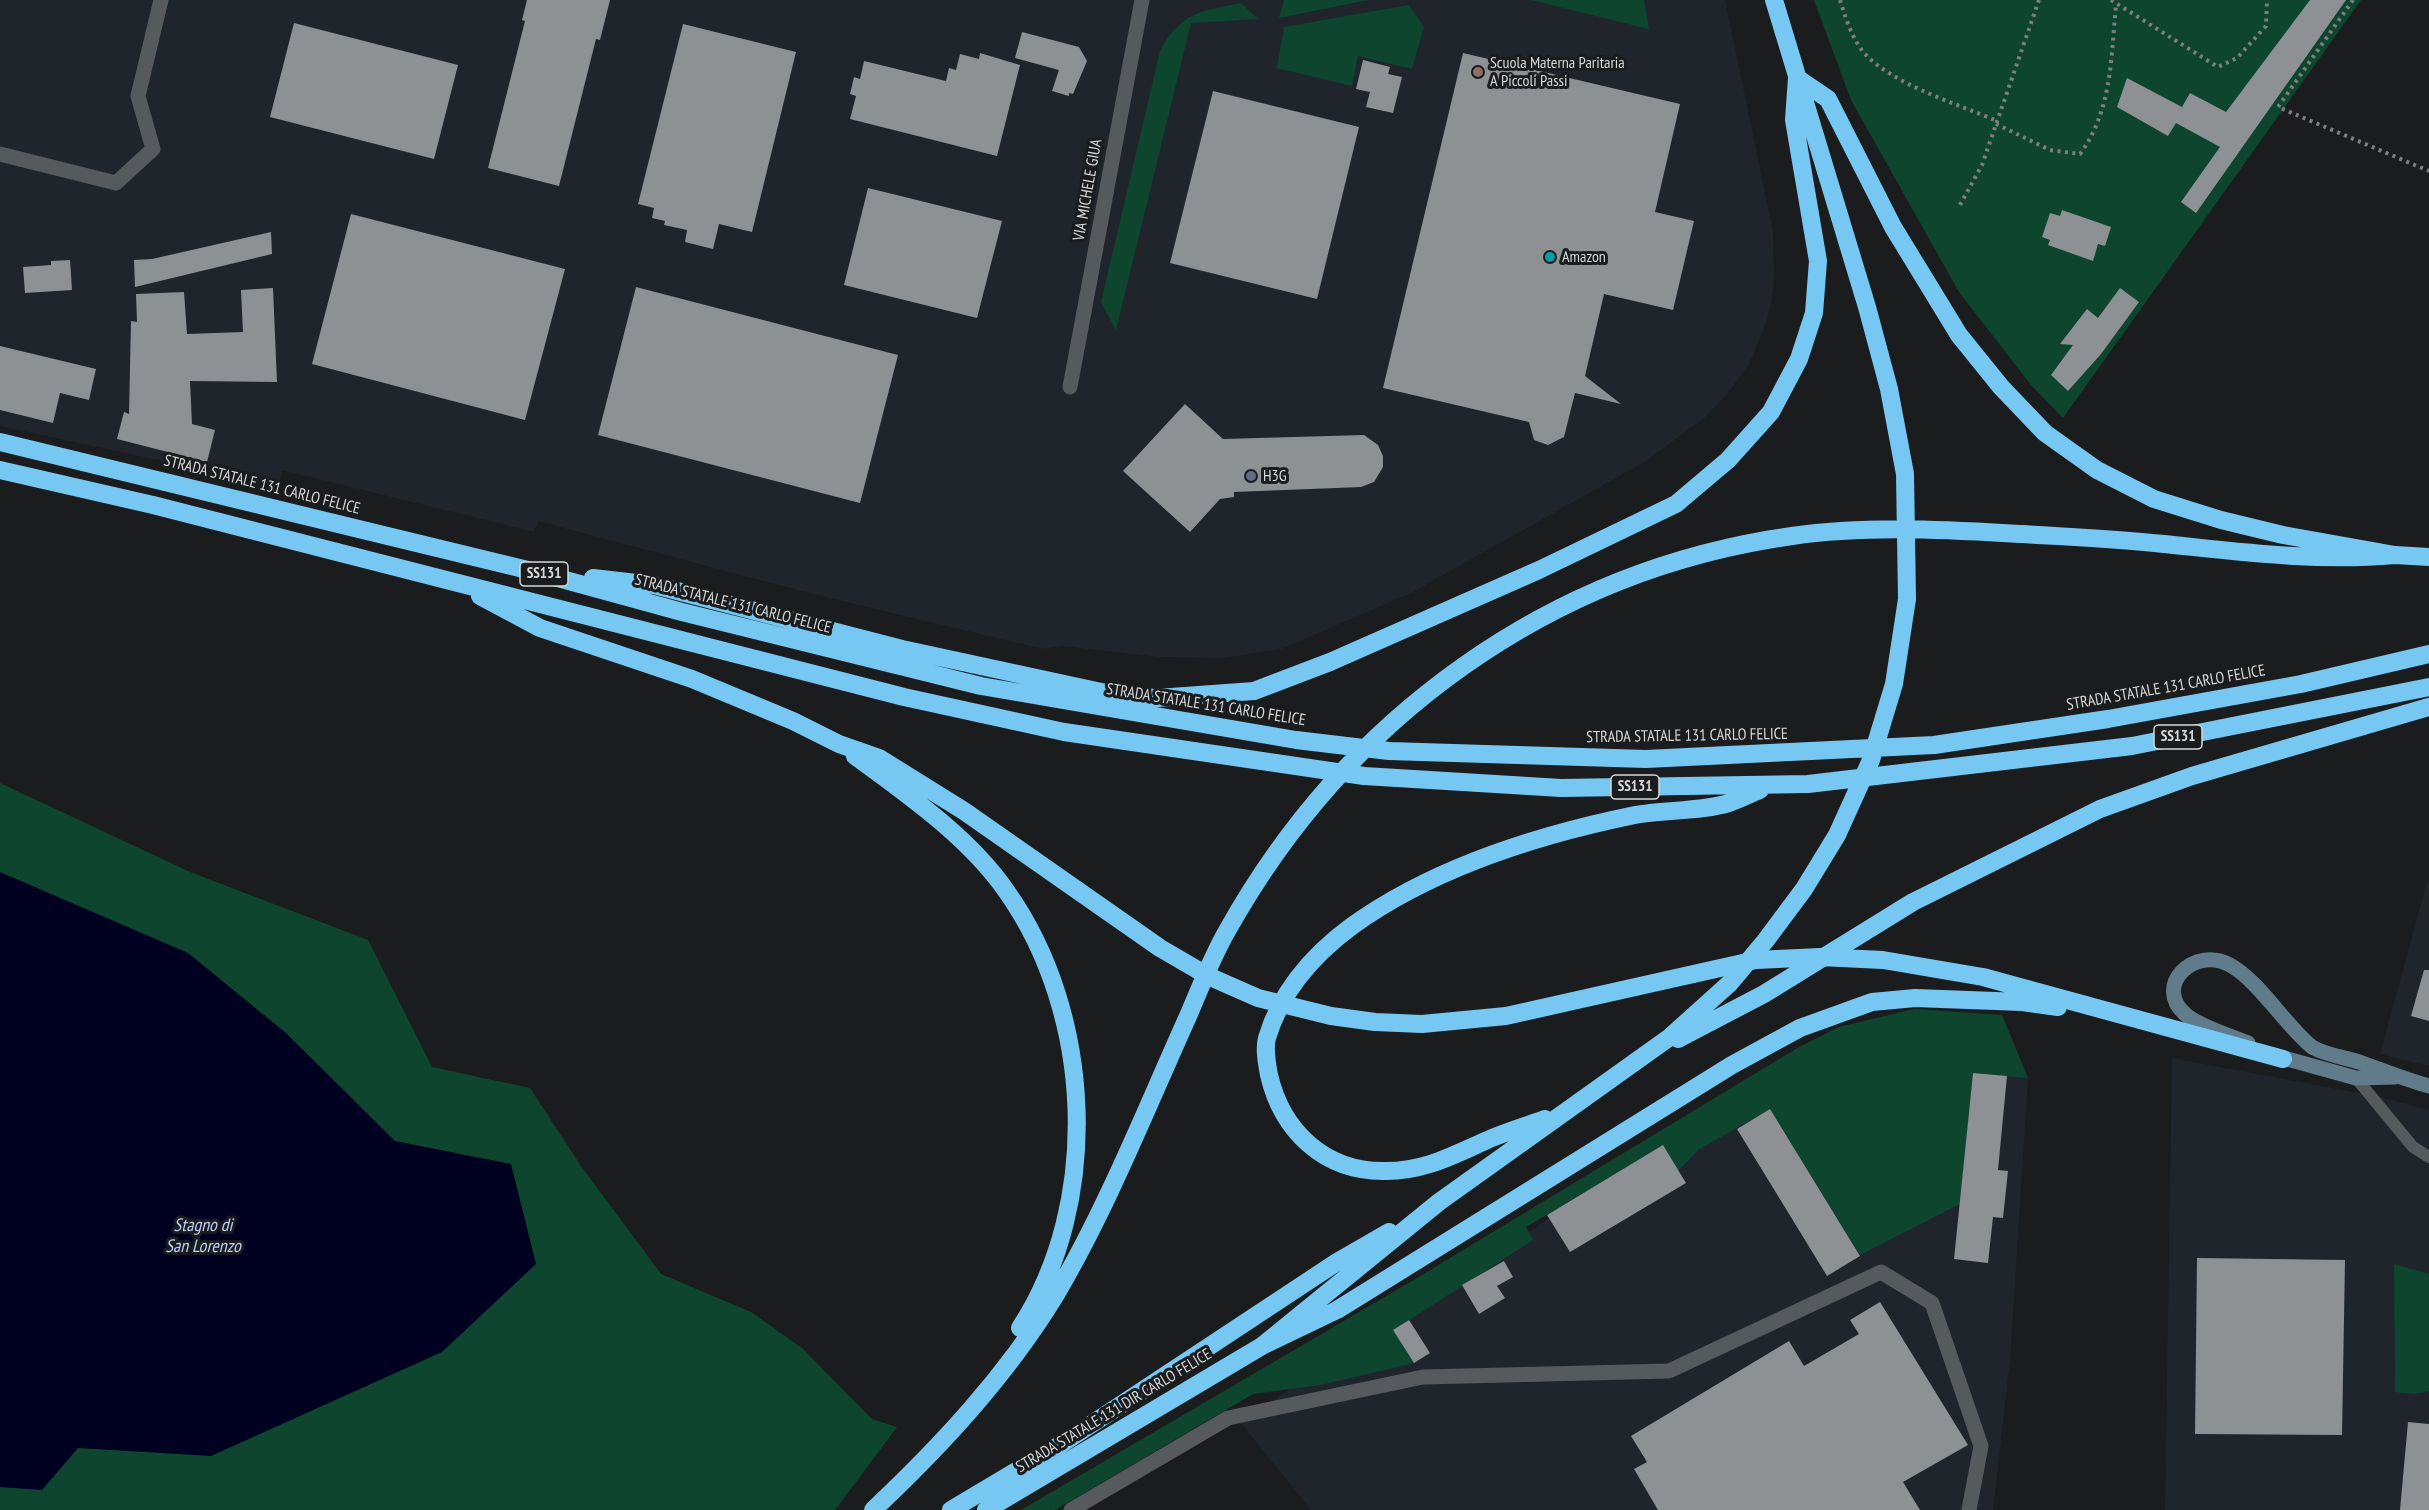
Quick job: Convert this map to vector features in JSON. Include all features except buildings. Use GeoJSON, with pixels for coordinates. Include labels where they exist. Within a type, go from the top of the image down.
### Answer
{"type":"FeatureCollection","features":[{"type":"Feature","properties":{"kind":"highway"},"geometry":{"type":"LineString","coordinates":[[1262,1346],[1439,1202],[1670,1037],[1730,982],[1766,940],[1804,889],[1837,835],[1871,760],[1894,684],[1907,599],[1905,474],[1889,389],[1867,307],[1774,0]]}},
{"type":"Feature","properties":{"kind":"highway"},"geometry":{"type":"LineString","coordinates":[[1797,78],[1828,99],[1893,227],[1959,335],[2001,387],[2045,433],[2097,470],[2154,499],[2262,530],[2395,555]]}},
{"type":"Feature","properties":{"kind":"highway"},"geometry":{"type":"LineString","coordinates":[[536,572],[654,585],[902,650],[1120,696],[1157,698],[1254,690],[1330,662],[1539,570],[1676,504],[1728,460],[1771,412],[1800,359],[1814,313],[1818,261],[1794,120],[1797,78]]}},
{"type":"Feature","properties":{"kind":"highway","name":"STRADA STATALE 131 CARLO FELICE"},"geometry":{"type":"LineString","coordinates":[[0,442],[536,572],[682,612],[981,687],[1296,740],[1389,751],[1486,756],[1646,759],[1803,754],[1935,745],[2108,719],[2289,686],[2429,654]]}},
{"type":"Feature","properties":{"kind":"highway","name":"SS131"},"geometry":{"type":"LineString","coordinates":[[0,470],[153,505],[904,697],[1064,732],[1268,764],[1364,776],[1561,788],[1767,787],[1808,784],[1924,773],[2132,746],[2429,687]]}},
{"type":"Feature","properties":{"kind":"highway"},"geometry":{"type":"LineString","coordinates":[[873,1510],[982,1399],[1011,1362],[1056,1294],[1096,1216],[1225,934],[1278,848],[1353,760],[1421,696],[1481,653],[1565,605],[1632,575],[1720,550],[1792,536],[1862,529],[1968,531],[2140,541],[2319,560],[2395,555],[2429,557]]}},
{"type":"Feature","properties":{"kind":"highway"},"geometry":{"type":"LineString","coordinates":[[454,582],[540,628],[692,679],[793,721],[839,744],[879,758],[963,811],[1160,948],[1208,976],[1258,998],[1331,1016],[1376,1022],[1422,1024],[1506,1016],[1662,979],[1756,960],[1820,957],[1882,960],[1983,977],[2283,1059]]}},
{"type":"Feature","properties":{"kind":"highway"},"geometry":{"type":"LineString","coordinates":[[1636,1061],[1764,994],[1913,902],[2100,809],[2192,776],[2429,706]]}},
{"type":"Feature","properties":{"kind":"highway"},"geometry":{"type":"LineString","coordinates":[[839,744],[919,803],[956,835],[1007,891],[1043,959],[1065,1021],[1076,1084],[1076,1167],[1065,1224],[1055,1255],[1043,1287],[1025,1320],[968,1398],[946,1435]]}},
{"type":"Feature","properties":{"kind":"highway"},"geometry":{"type":"LineString","coordinates":[[1567,1111],[1491,1138],[1461,1154],[1424,1166],[1384,1171],[1354,1168],[1314,1150],[1296,1134],[1273,1090],[1266,1062],[1266,1040],[1290,989],[1310,961],[1351,927],[1405,891],[1494,854],[1545,838],[1659,810],[1727,804],[1767,787]]}},
{"type":"Feature","properties":{"kind":"highway"},"geometry":{"type":"LineString","coordinates":[[1262,1346],[1337,1310],[1732,1065],[1800,1028],[1872,1002],[1915,998],[2022,1002],[2129,1018]]}},
{"type":"Feature","properties":{"kind":"highway"},"geometry":{"type":"LineString","coordinates":[[951,1510],[1060,1445],[1337,1262],[1439,1202]]}},
{"type":"Feature","properties":{"kind":"highway","name":"STRADA STATALE 131 DIR CARLO FELICE"},"geometry":{"type":"LineString","coordinates":[[986,1510],[1262,1346]]}},
{"type":"Feature","properties":{"kind":"main road"},"geometry":{"type":"LineString","coordinates":[[2395,1077],[2356,1078],[2283,1059],[2184,1014],[2175,996],[2178,976],[2184,968],[2202,959],[2211,959],[2232,966],[2312,1047],[2322,1052],[2361,1062],[2395,1077],[2429,1086]]}},
{"type":"Feature","properties":{"kind":"street"},"geometry":{"type":"LineString","coordinates":[[0,154],[116,183],[153,149],[138,96],[161,0]]}},
{"type":"Feature","properties":{"kind":"street","name":"VIA MICHELE GIUA"},"geometry":{"type":"LineString","coordinates":[[1070,387],[1142,0]]}},
{"type":"Feature","properties":{"kind":"street"},"geometry":{"type":"LineString","coordinates":[[1071,1510],[1228,1418],[1423,1377],[1669,1371],[1881,1272],[1932,1303],[1981,1446],[1969,1510]]}},
{"type":"Feature","properties":{"kind":"lane"},"geometry":{"type":"LineString","coordinates":[[2356,1078],[2413,1147],[2429,1157]]}},
{"type":"Feature","properties":{"kind":"path"},"geometry":{"type":"LineString","coordinates":[[1840,0],[1851,33],[1864,53],[1886,73],[1996,122],[2050,150],[2080,154],[2092,138],[2107,97],[2116,5]]}},
{"type":"Feature","properties":{"kind":"path"},"geometry":{"type":"LineString","coordinates":[[1960,205],[1982,165],[2039,0]]}},
{"type":"Feature","properties":{"kind":"path"},"geometry":{"type":"LineString","coordinates":[[2111,0],[2218,67],[2237,58],[2266,26],[2267,0]]}},
{"type":"Feature","properties":{"kind":"path"},"geometry":{"type":"LineString","coordinates":[[2354,0],[2278,107],[2429,171]]}},
{"type":"Feature","properties":{"kind":"shaded area"},"geometry":{"type":"Polygon","coordinates":[[[0,0],[1725,0],[1773,232],[1774,280],[1771,304],[1765,326],[1749,364],[1728,393],[1704,418],[1646,461],[1411,593],[1281,649],[1223,658],[1159,657],[1062,646],[1043,649],[809,593],[538,521],[534,532],[282,470],[279,486],[0,426],[0,0]]]}},
{"type":"Feature","properties":{"kind":"shaded area"},"geometry":{"type":"Polygon","coordinates":[[[2429,875],[2429,1066],[2380,1054],[2429,875]]]}},
{"type":"Feature","properties":{"kind":"shaded area"},"geometry":{"type":"Polygon","coordinates":[[[1839,1027],[2028,1078],[2010,1360],[1993,1510],[1311,1510],[1240,1422],[1839,1027]]]}},
{"type":"Feature","properties":{"kind":"shaded area"},"geometry":{"type":"Polygon","coordinates":[[[2172,1058],[2380,1097],[2429,1110],[2429,1510],[2165,1510],[2172,1058]]]}},
{"type":"Feature","properties":{"kind":"green space"},"geometry":{"type":"Polygon","coordinates":[[[1284,0],[1368,0],[1279,18],[1284,0]]]}},
{"type":"Feature","properties":{"kind":"green space"},"geometry":{"type":"Polygon","coordinates":[[[1531,0],[1644,0],[1649,29],[1531,0]]]}},
{"type":"Feature","properties":{"kind":"green space"},"geometry":{"type":"Polygon","coordinates":[[[1814,0],[2361,0],[2063,418],[2031,385],[1959,292],[1851,100],[1814,0]]]}},
{"type":"Feature","properties":{"kind":"green space"},"geometry":{"type":"Polygon","coordinates":[[[1241,3],[1258,19],[1191,23],[1116,330],[1101,302],[1160,51],[1176,28],[1193,15],[1241,3]]]}},
{"type":"Feature","properties":{"kind":"green space"},"geometry":{"type":"Polygon","coordinates":[[[1409,5],[1424,27],[1412,69],[1358,56],[1352,86],[1277,68],[1284,27],[1409,5]]]}},
{"type":"Feature","properties":{"kind":"green space"},"geometry":{"type":"Polygon","coordinates":[[[0,783],[190,872],[368,940],[432,1067],[530,1088],[581,1166],[661,1274],[751,1312],[802,1348],[872,1419],[897,1427],[835,1510],[0,1510],[0,783]]]}},
{"type":"Feature","properties":{"kind":"green space"},"geometry":{"type":"Polygon","coordinates":[[[1914,1009],[2002,1015],[2028,1078],[1973,1073],[1960,1204],[1860,1255],[1770,1109],[1698,1150],[1678,1171],[1662,1146],[1526,1227],[1533,1240],[1394,1330],[1414,1363],[1321,1385],[1253,1394],[1055,1510],[1021,1510],[1412,1281],[1799,1047],[1839,1027],[1914,1009]]]}},
{"type":"Feature","properties":{"kind":"green space"},"geometry":{"type":"Polygon","coordinates":[[[2394,1264],[2429,1274],[2429,1391],[2414,1394],[2395,1392],[2394,1264]]]}},
{"type":"Feature","properties":{"kind":"water","name":"Stagno di San Lorenzo"},"geometry":{"type":"Polygon","coordinates":[[[0,872],[188,953],[286,1033],[395,1141],[511,1164],[536,1264],[442,1352],[211,1456],[78,1448],[42,1490],[0,1487],[0,872]]]}},
{"type":"Feature","properties":{"kind":"place","name":"Scuola Materna Paritaria A Piccoli Passi"},"geometry":{"type":"Point","coordinates":[1478,72]}},
{"type":"Feature","properties":{"kind":"place","name":"Amazon"},"geometry":{"type":"Point","coordinates":[1550,257]}},
{"type":"Feature","properties":{"kind":"place","name":"H3G"},"geometry":{"type":"Point","coordinates":[1251,476]}}]}
